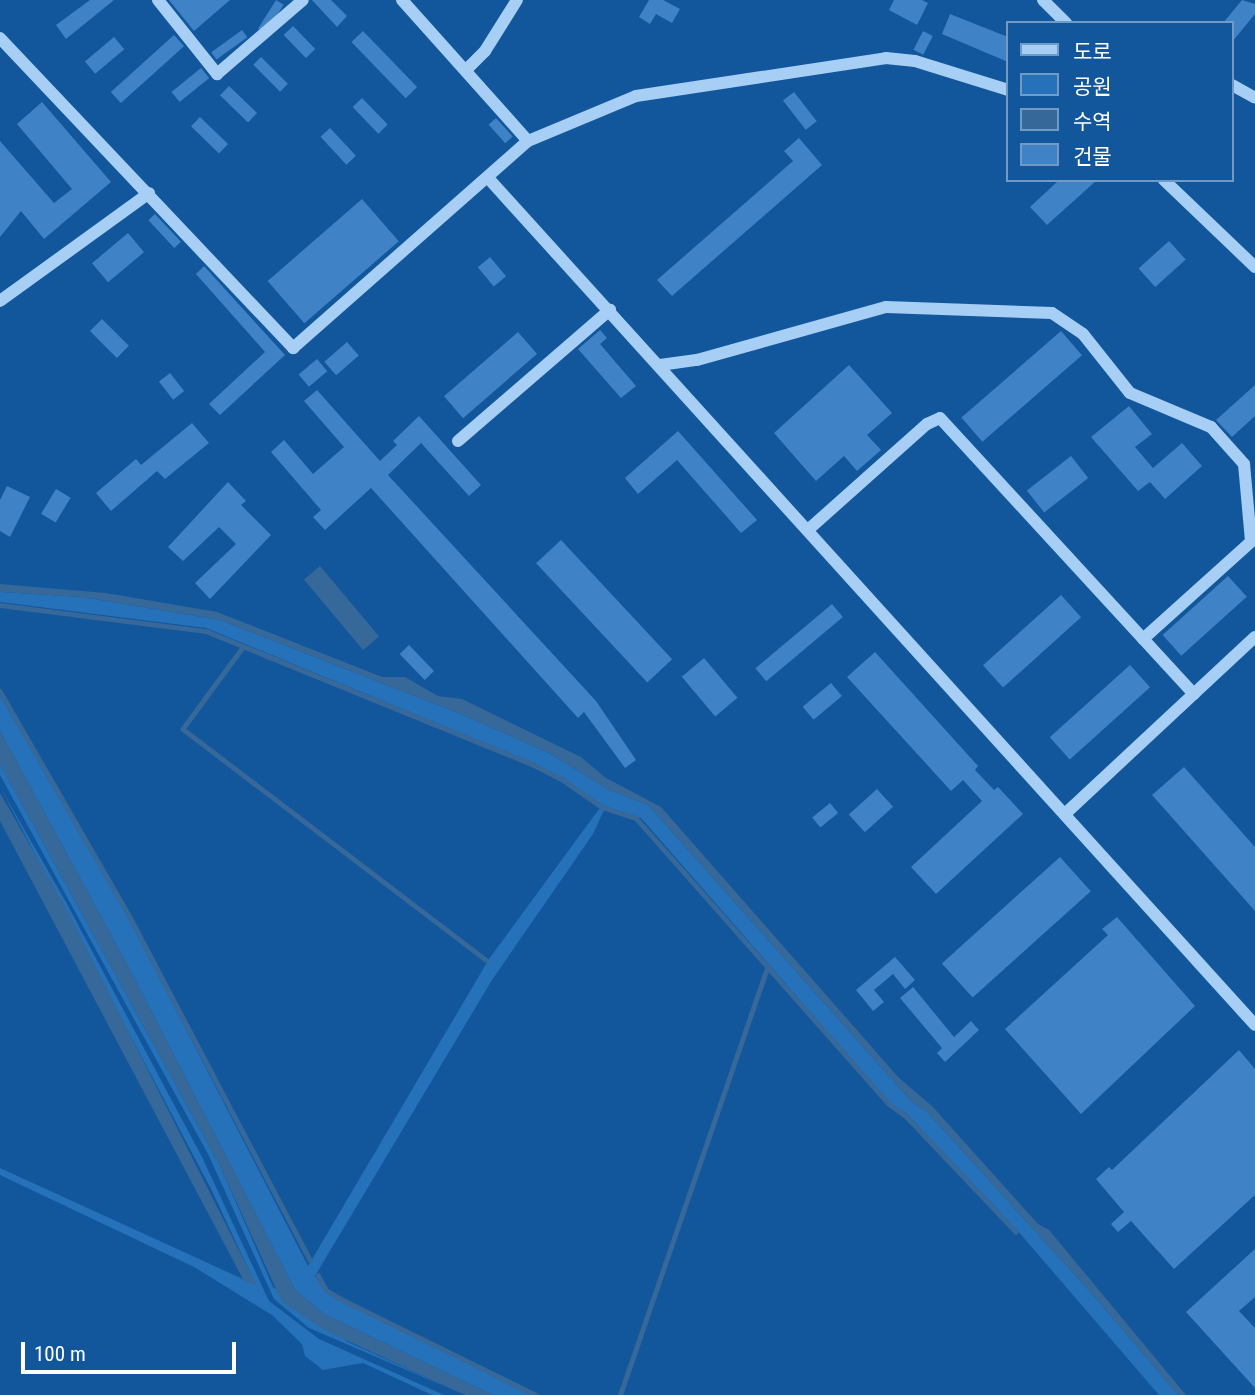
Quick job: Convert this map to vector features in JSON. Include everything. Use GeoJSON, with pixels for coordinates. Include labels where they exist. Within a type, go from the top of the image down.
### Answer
{"type":"FeatureCollection","features":[{"type":"Feature","properties":{"kind":"street"},"geometry":{"type":"LineString","coordinates":[[158,0],[217,74],[303,0]]}},
{"type":"Feature","properties":{"kind":"street"},"geometry":{"type":"LineString","coordinates":[[402,0],[528,141]]}},
{"type":"Feature","properties":{"kind":"street"},"geometry":{"type":"LineString","coordinates":[[466,70],[485,51],[517,0]]}},
{"type":"Feature","properties":{"kind":"street"},"geometry":{"type":"LineString","coordinates":[[1043,0],[1064,21]]}},
{"type":"Feature","properties":{"kind":"street"},"geometry":{"type":"LineString","coordinates":[[0,38],[293,348],[489,179],[528,141],[662,89],[886,58],[915,61],[1006,89]]}},
{"type":"Feature","properties":{"kind":"street"},"geometry":{"type":"LineString","coordinates":[[1234,86],[1255,98]]}},
{"type":"Feature","properties":{"kind":"street"},"geometry":{"type":"LineString","coordinates":[[489,179],[809,529],[1255,1025]]}},
{"type":"Feature","properties":{"kind":"street"},"geometry":{"type":"LineString","coordinates":[[1166,182],[1255,267]]}},
{"type":"Feature","properties":{"kind":"street"},"geometry":{"type":"LineString","coordinates":[[0,301],[149,193]]}},
{"type":"Feature","properties":{"kind":"street"},"geometry":{"type":"LineString","coordinates":[[660,365],[697,360],[886,307],[1052,313],[1083,334],[1130,393],[1211,427],[1244,464],[1253,539],[1143,639]]}},
{"type":"Feature","properties":{"kind":"street"},"geometry":{"type":"LineString","coordinates":[[458,441],[610,310]]}},
{"type":"Feature","properties":{"kind":"street"},"geometry":{"type":"LineString","coordinates":[[809,529],[927,424],[940,418],[1194,694]]}},
{"type":"Feature","properties":{"kind":"street"},"geometry":{"type":"LineString","coordinates":[[1066,813],[1255,638]]}},
{"type":"Feature","properties":{"kind":"green space"},"geometry":{"type":"Polygon","coordinates":[[[0,592],[82,597],[220,620],[458,713],[549,753],[609,790],[648,805],[911,1101],[928,1113],[1094,1296],[1178,1395],[1159,1395],[1017,1230],[908,1115],[889,1102],[641,818],[605,806],[531,762],[206,628],[0,602],[0,592]]]}},
{"type":"Feature","properties":{"kind":"green space"},"geometry":{"type":"Polygon","coordinates":[[[0,696],[128,917],[308,1266],[489,959],[599,809],[604,810],[593,834],[492,980],[315,1276],[326,1293],[531,1395],[493,1395],[324,1314],[295,1290],[129,968],[0,731],[0,696]]]}},
{"type":"Feature","properties":{"kind":"green space"},"geometry":{"type":"Polygon","coordinates":[[[0,764],[220,1166],[273,1287],[348,1342],[465,1395],[309,1328],[274,1299],[208,1154],[0,775],[0,764]]]}},
{"type":"Feature","properties":{"kind":"green space"},"geometry":{"type":"Polygon","coordinates":[[[0,787],[67,904],[202,1157],[269,1301],[319,1339],[444,1395],[432,1395],[363,1363],[323,1370],[305,1356],[302,1344],[272,1315],[194,1267],[0,1175],[0,1168],[256,1285],[212,1191],[0,787]]]}},
{"type":"Feature","properties":{"kind":"water"},"geometry":{"type":"Polygon","coordinates":[[[320,566],[379,636],[363,650],[304,579],[320,566]]]}},
{"type":"Feature","properties":{"kind":"water"},"geometry":{"type":"Polygon","coordinates":[[[0,584],[106,593],[217,612],[382,677],[405,677],[438,696],[462,699],[581,757],[606,778],[661,807],[899,1078],[933,1107],[1038,1224],[1049,1230],[1186,1395],[1178,1395],[1094,1296],[928,1113],[911,1101],[648,805],[609,790],[549,753],[458,713],[220,620],[82,597],[0,592],[0,584]]]}},
{"type":"Feature","properties":{"kind":"water"},"geometry":{"type":"Polygon","coordinates":[[[0,731],[129,968],[295,1290],[324,1314],[493,1395],[465,1395],[324,1330],[282,1302],[220,1166],[0,764],[0,731]]]}},
{"type":"Feature","properties":{"kind":"water"},"geometry":{"type":"Polygon","coordinates":[[[0,793],[64,904],[257,1286],[244,1281],[0,821],[0,793]]]}},
{"type":"Feature","properties":{"kind":"building"},"geometry":{"type":"Polygon","coordinates":[[[90,0],[114,0],[66,39],[56,25],[90,0]]]}},
{"type":"Feature","properties":{"kind":"building"},"geometry":{"type":"Polygon","coordinates":[[[169,0],[230,0],[194,31],[169,0]]]}},
{"type":"Feature","properties":{"kind":"building"},"geometry":{"type":"Polygon","coordinates":[[[276,0],[284,5],[266,34],[258,29],[276,0]]]}},
{"type":"Feature","properties":{"kind":"building"},"geometry":{"type":"Polygon","coordinates":[[[312,0],[331,0],[347,16],[337,27],[312,0]]]}},
{"type":"Feature","properties":{"kind":"building"},"geometry":{"type":"Polygon","coordinates":[[[649,0],[663,0],[680,9],[672,23],[656,14],[650,24],[639,17],[649,0]]]}},
{"type":"Feature","properties":{"kind":"building"},"geometry":{"type":"Polygon","coordinates":[[[894,0],[922,0],[928,3],[917,25],[889,10],[894,0]]]}},
{"type":"Feature","properties":{"kind":"building"},"geometry":{"type":"Polygon","coordinates":[[[1242,0],[1255,4],[1255,14],[1234,40],[1234,21],[1225,21],[1242,0]]]}},
{"type":"Feature","properties":{"kind":"building"},"geometry":{"type":"Polygon","coordinates":[[[950,14],[1006,36],[1006,61],[942,34],[950,14]]]}},
{"type":"Feature","properties":{"kind":"building"},"geometry":{"type":"Polygon","coordinates":[[[293,26],[315,49],[306,58],[284,35],[293,26]]]}},
{"type":"Feature","properties":{"kind":"building"},"geometry":{"type":"Polygon","coordinates":[[[242,30],[247,37],[217,60],[211,52],[242,30]]]}},
{"type":"Feature","properties":{"kind":"building"},"geometry":{"type":"Polygon","coordinates":[[[363,31],[417,87],[406,98],[351,42],[363,31]]]}},
{"type":"Feature","properties":{"kind":"building"},"geometry":{"type":"Polygon","coordinates":[[[923,31],[933,36],[923,55],[913,50],[923,31]]]}},
{"type":"Feature","properties":{"kind":"building"},"geometry":{"type":"Polygon","coordinates":[[[174,35],[184,46],[121,103],[111,92],[174,35]]]}},
{"type":"Feature","properties":{"kind":"building"},"geometry":{"type":"Polygon","coordinates":[[[114,37],[124,49],[95,74],[85,61],[114,37]]]}},
{"type":"Feature","properties":{"kind":"building"},"geometry":{"type":"Polygon","coordinates":[[[261,57],[288,84],[280,92],[253,65],[261,57]]]}},
{"type":"Feature","properties":{"kind":"building"},"geometry":{"type":"Polygon","coordinates":[[[201,68],[209,78],[180,102],[171,92],[201,68]]]}},
{"type":"Feature","properties":{"kind":"building"},"geometry":{"type":"Polygon","coordinates":[[[229,86],[257,113],[248,122],[220,95],[229,86]]]}},
{"type":"Feature","properties":{"kind":"building"},"geometry":{"type":"Polygon","coordinates":[[[794,92],[817,121],[806,130],[783,101],[794,92]]]}},
{"type":"Feature","properties":{"kind":"building"},"geometry":{"type":"Polygon","coordinates":[[[362,98],[388,125],[378,134],[353,107],[362,98]]]}},
{"type":"Feature","properties":{"kind":"building"},"geometry":{"type":"Polygon","coordinates":[[[42,102],[111,182],[44,239],[21,211],[0,237],[0,141],[54,203],[72,189],[17,124],[42,102]]]}},
{"type":"Feature","properties":{"kind":"building"},"geometry":{"type":"Polygon","coordinates":[[[200,117],[228,144],[219,153],[191,126],[200,117]]]}},
{"type":"Feature","properties":{"kind":"building"},"geometry":{"type":"Polygon","coordinates":[[[496,118],[513,137],[505,143],[489,125],[496,118]]]}},
{"type":"Feature","properties":{"kind":"building"},"geometry":{"type":"Polygon","coordinates":[[[330,128],[356,156],[346,165],[320,137],[330,128]]]}},
{"type":"Feature","properties":{"kind":"building"},"geometry":{"type":"Polygon","coordinates":[[[799,138],[822,165],[672,296],[657,280],[793,161],[784,151],[799,138]]]}},
{"type":"Feature","properties":{"kind":"building"},"geometry":{"type":"Polygon","coordinates":[[[1057,182],[1095,182],[1047,225],[1030,207],[1057,182]]]}},
{"type":"Feature","properties":{"kind":"building"},"geometry":{"type":"Polygon","coordinates":[[[362,199],[399,241],[304,323],[268,281],[362,199]]]}},
{"type":"Feature","properties":{"kind":"building"},"geometry":{"type":"Polygon","coordinates":[[[155,214],[181,242],[174,248],[148,220],[155,214]]]}},
{"type":"Feature","properties":{"kind":"building"},"geometry":{"type":"Polygon","coordinates":[[[128,233],[144,252],[108,282],[92,263],[128,233]]]}},
{"type":"Feature","properties":{"kind":"building"},"geometry":{"type":"Polygon","coordinates":[[[1169,241],[1186,260],[1155,287],[1139,268],[1169,241]]]}},
{"type":"Feature","properties":{"kind":"building"},"geometry":{"type":"Polygon","coordinates":[[[490,257],[506,276],[494,286],[478,267],[490,257]]]}},
{"type":"Feature","properties":{"kind":"building"},"geometry":{"type":"Polygon","coordinates":[[[204,266],[285,355],[220,415],[209,404],[265,352],[196,274],[204,266]]]}},
{"type":"Feature","properties":{"kind":"building"},"geometry":{"type":"Polygon","coordinates":[[[102,319],[129,346],[117,358],[90,331],[102,319]]]}},
{"type":"Feature","properties":{"kind":"building"},"geometry":{"type":"Polygon","coordinates":[[[600,330],[607,338],[600,344],[636,386],[621,398],[578,349],[600,330]]]}},
{"type":"Feature","properties":{"kind":"building"},"geometry":{"type":"Polygon","coordinates":[[[1061,331],[1082,355],[982,442],[961,418],[1061,331]]]}},
{"type":"Feature","properties":{"kind":"building"},"geometry":{"type":"Polygon","coordinates":[[[518,332],[537,354],[463,418],[444,396],[518,332]]]}},
{"type":"Feature","properties":{"kind":"building"},"geometry":{"type":"Polygon","coordinates":[[[347,342],[359,356],[336,375],[324,362],[347,342]]]}},
{"type":"Feature","properties":{"kind":"building"},"geometry":{"type":"Polygon","coordinates":[[[317,359],[327,371],[309,387],[299,374],[317,359]]]}},
{"type":"Feature","properties":{"kind":"building"},"geometry":{"type":"Polygon","coordinates":[[[849,365],[892,413],[867,435],[881,450],[857,471],[844,456],[816,481],[774,433],[849,365]]]}},
{"type":"Feature","properties":{"kind":"building"},"geometry":{"type":"Polygon","coordinates":[[[170,373],[184,391],[173,400],[159,382],[170,373]]]}},
{"type":"Feature","properties":{"kind":"building"},"geometry":{"type":"Polygon","coordinates":[[[1255,385],[1255,416],[1232,437],[1216,420],[1255,385]]]}},
{"type":"Feature","properties":{"kind":"building"},"geometry":{"type":"Polygon","coordinates":[[[317,390],[380,461],[397,445],[393,441],[419,416],[481,485],[469,496],[421,443],[388,475],[596,701],[636,760],[625,768],[584,712],[578,718],[371,488],[325,530],[313,517],[321,510],[271,452],[284,440],[313,474],[344,447],[304,401],[317,390]]]}},
{"type":"Feature","properties":{"kind":"building"},"geometry":{"type":"Polygon","coordinates":[[[1129,406],[1152,434],[1135,447],[1153,468],[1182,443],[1202,466],[1165,499],[1150,482],[1138,491],[1091,437],[1129,406]]]}},
{"type":"Feature","properties":{"kind":"building"},"geometry":{"type":"Polygon","coordinates":[[[192,423],[209,443],[165,479],[157,471],[111,511],[96,493],[136,459],[141,465],[192,423]]]}},
{"type":"Feature","properties":{"kind":"building"},"geometry":{"type":"Polygon","coordinates":[[[678,431],[757,520],[741,533],[677,460],[638,494],[625,478],[678,431]]]}},
{"type":"Feature","properties":{"kind":"building"},"geometry":{"type":"Polygon","coordinates":[[[1071,456],[1088,478],[1044,513],[1027,490],[1071,456]]]}},
{"type":"Feature","properties":{"kind":"building"},"geometry":{"type":"Polygon","coordinates":[[[228,482],[246,501],[241,505],[271,535],[210,599],[195,583],[236,544],[219,527],[183,561],[168,547],[228,482]]]}},
{"type":"Feature","properties":{"kind":"building"},"geometry":{"type":"Polygon","coordinates":[[[7,486],[30,497],[10,537],[0,531],[0,500],[7,486]]]}},
{"type":"Feature","properties":{"kind":"building"},"geometry":{"type":"Polygon","coordinates":[[[56,489],[71,498],[56,523],[41,514],[56,489]]]}},
{"type":"Feature","properties":{"kind":"building"},"geometry":{"type":"Polygon","coordinates":[[[561,540],[672,659],[647,682],[536,563],[561,540]]]}},
{"type":"Feature","properties":{"kind":"building"},"geometry":{"type":"Polygon","coordinates":[[[1228,576],[1247,597],[1181,656],[1163,635],[1228,576]]]}},
{"type":"Feature","properties":{"kind":"building"},"geometry":{"type":"Polygon","coordinates":[[[1061,595],[1081,617],[1003,688],[983,665],[1061,595]]]}},
{"type":"Feature","properties":{"kind":"building"},"geometry":{"type":"Polygon","coordinates":[[[832,604],[843,617],[766,681],[755,668],[832,604]]]}},
{"type":"Feature","properties":{"kind":"building"},"geometry":{"type":"Polygon","coordinates":[[[409,645],[434,671],[425,680],[400,654],[409,645]]]}},
{"type":"Feature","properties":{"kind":"building"},"geometry":{"type":"Polygon","coordinates":[[[875,652],[978,766],[975,770],[994,790],[998,787],[1023,814],[936,894],[911,867],[982,801],[963,780],[951,791],[847,677],[875,652]]]}},
{"type":"Feature","properties":{"kind":"building"},"geometry":{"type":"Polygon","coordinates":[[[704,658],[737,698],[715,716],[682,677],[704,658]]]}},
{"type":"Feature","properties":{"kind":"building"},"geometry":{"type":"Polygon","coordinates":[[[1130,665],[1150,687],[1070,760],[1050,737],[1130,665]]]}},
{"type":"Feature","properties":{"kind":"building"},"geometry":{"type":"Polygon","coordinates":[[[831,683],[842,696],[814,720],[803,707],[831,683]]]}},
{"type":"Feature","properties":{"kind":"building"},"geometry":{"type":"Polygon","coordinates":[[[1184,767],[1255,847],[1255,911],[1152,795],[1184,767]]]}},
{"type":"Feature","properties":{"kind":"building"},"geometry":{"type":"Polygon","coordinates":[[[877,789],[893,807],[865,832],[849,814],[877,789]]]}},
{"type":"Feature","properties":{"kind":"building"},"geometry":{"type":"Polygon","coordinates":[[[830,803],[838,813],[820,828],[812,817],[830,803]]]}},
{"type":"Feature","properties":{"kind":"building"},"geometry":{"type":"Polygon","coordinates":[[[1060,857],[1091,891],[973,998],[942,963],[1060,857]]]}},
{"type":"Feature","properties":{"kind":"building"},"geometry":{"type":"Polygon","coordinates":[[[1117,917],[1195,1006],[1081,1114],[1005,1029],[1108,935],[1102,929],[1117,917]]]}},
{"type":"Feature","properties":{"kind":"building"},"geometry":{"type":"Polygon","coordinates":[[[895,957],[915,980],[905,989],[893,974],[874,990],[884,1002],[873,1011],[856,990],[895,957]]]}},
{"type":"Feature","properties":{"kind":"building"},"geometry":{"type":"Polygon","coordinates":[[[913,987],[954,1037],[971,1021],[979,1030],[945,1062],[937,1053],[942,1048],[900,998],[913,987]]]}},
{"type":"Feature","properties":{"kind":"building"},"geometry":{"type":"Polygon","coordinates":[[[1239,1050],[1255,1069],[1255,1195],[1174,1269],[1131,1221],[1118,1232],[1111,1224],[1124,1212],[1096,1179],[1109,1167],[1112,1170],[1239,1050]]]}},
{"type":"Feature","properties":{"kind":"building"},"geometry":{"type":"Polygon","coordinates":[[[1255,1249],[1255,1297],[1239,1311],[1255,1328],[1255,1388],[1186,1312],[1255,1249]]]}},
{"type":"Feature","properties":{"kind":"waterway"},"geometry":{"type":"LineString","coordinates":[[0,605],[206,631],[530,763],[563,780],[602,807],[636,818],[888,1103],[907,1117],[1016,1232]]}},
{"type":"Feature","properties":{"kind":"waterway"},"geometry":{"type":"LineString","coordinates":[[242,649],[183,729],[486,960]]}},
{"type":"Feature","properties":{"kind":"waterway"},"geometry":{"type":"LineString","coordinates":[[0,691],[130,917],[310,1260]]}},
{"type":"Feature","properties":{"kind":"waterway"},"geometry":{"type":"LineString","coordinates":[[620,1395],[768,966]]}},
{"type":"Feature","properties":{"kind":"waterway"},"geometry":{"type":"LineString","coordinates":[[318,1275],[327,1291],[343,1300],[536,1395]]}}]}
